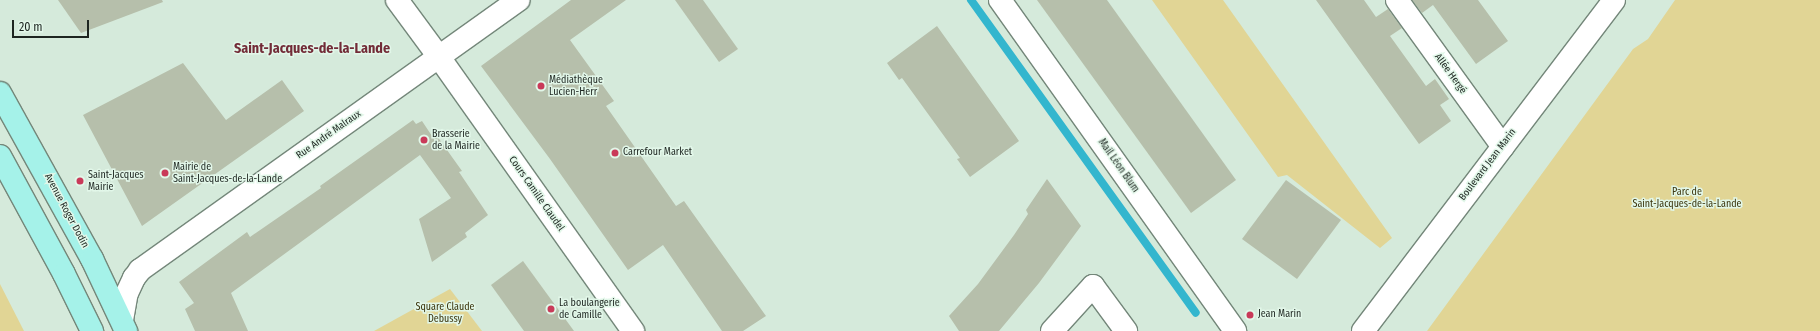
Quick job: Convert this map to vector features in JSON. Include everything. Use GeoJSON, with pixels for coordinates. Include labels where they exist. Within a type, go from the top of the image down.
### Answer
{"type":"FeatureCollection","features":[{"type":"Feature","properties":{"kind":"main road","name":"Avenue Roger Dodin"},"geometry":{"type":"LineString","coordinates":[[0,93],[92,259],[124,326]]}},
{"type":"Feature","properties":{"kind":"main road"},"geometry":{"type":"LineString","coordinates":[[0,156],[64,274],[92,331]]}},
{"type":"Feature","properties":{"kind":"street","name":"Cours Camille Claudel"},"geometry":{"type":"LineString","coordinates":[[397,0],[633,331]]}},
{"type":"Feature","properties":{"kind":"street","name":"Rue André Malraux"},"geometry":{"type":"LineString","coordinates":[[124,326],[127,293],[140,270],[518,0]]}},
{"type":"Feature","properties":{"kind":"street","name":"Mail Léon Blum"},"geometry":{"type":"LineString","coordinates":[[1000,0],[1235,331]]}},
{"type":"Feature","properties":{"kind":"street","name":"Allée Hergé"},"geometry":{"type":"LineString","coordinates":[[1397,0],[1502,147]]}},
{"type":"Feature","properties":{"kind":"street","name":"Boulevard Jean Marin"},"geometry":{"type":"LineString","coordinates":[[1363,331],[1614,0]]}},
{"type":"Feature","properties":{"kind":"street"},"geometry":{"type":"LineString","coordinates":[[1052,331],[1093,286],[1126,331]]}},
{"type":"Feature","properties":{"kind":"green space"},"geometry":{"type":"Polygon","coordinates":[[[1152,0],[1223,0],[1392,238],[1380,248],[1287,175],[1278,177],[1152,0]]]}},
{"type":"Feature","properties":{"kind":"green space","name":"Parc de Saint-Jacques-de-la-Lande"},"geometry":{"type":"Polygon","coordinates":[[[1675,0],[1820,0],[1820,331],[1427,331],[1633,49],[1648,39],[1675,0]]]}},
{"type":"Feature","properties":{"kind":"green space"},"geometry":{"type":"Polygon","coordinates":[[[0,284],[24,331],[0,331],[0,284]]]}},
{"type":"Feature","properties":{"kind":"green space","name":"Square Claude Debussy"},"geometry":{"type":"Polygon","coordinates":[[[450,289],[482,331],[374,331],[450,289]]]}},
{"type":"Feature","properties":{"kind":"building"},"geometry":{"type":"Polygon","coordinates":[[[58,0],[162,0],[163,2],[81,33],[58,0]]]}},
{"type":"Feature","properties":{"kind":"building"},"geometry":{"type":"Polygon","coordinates":[[[571,0],[626,0],[570,40],[614,101],[606,106],[676,206],[684,201],[766,316],[743,331],[722,331],[663,245],[628,270],[550,159],[481,66],[571,0]]]}},
{"type":"Feature","properties":{"kind":"building"},"geometry":{"type":"Polygon","coordinates":[[[675,0],[703,0],[738,49],[719,62],[675,0]]]}},
{"type":"Feature","properties":{"kind":"building"},"geometry":{"type":"Polygon","coordinates":[[[1037,0],[1107,0],[1236,180],[1191,213],[1037,0]]]}},
{"type":"Feature","properties":{"kind":"building"},"geometry":{"type":"Polygon","coordinates":[[[1316,0],[1364,0],[1376,17],[1388,9],[1402,28],[1390,36],[1426,86],[1435,79],[1449,99],[1440,105],[1451,121],[1419,144],[1316,0]]]}},
{"type":"Feature","properties":{"kind":"building"},"geometry":{"type":"Polygon","coordinates":[[[1412,0],[1478,0],[1508,41],[1476,64],[1433,5],[1422,13],[1412,0]]]}},
{"type":"Feature","properties":{"kind":"building"},"geometry":{"type":"Polygon","coordinates":[[[937,26],[1019,141],[970,177],[957,159],[960,158],[902,78],[899,80],[887,63],[937,26]]]}},
{"type":"Feature","properties":{"kind":"building","name":"Mairie de Saint-Jacques-de-la-Lande"},"geometry":{"type":"Polygon","coordinates":[[[183,63],[226,120],[282,80],[304,111],[142,226],[83,115],[183,63]]]}},
{"type":"Feature","properties":{"kind":"building"},"geometry":{"type":"Polygon","coordinates":[[[413,120],[416,124],[422,121],[434,139],[437,136],[462,171],[459,172],[488,215],[465,233],[467,237],[432,262],[419,219],[451,198],[420,155],[231,293],[248,331],[195,331],[185,309],[194,303],[179,282],[247,232],[250,237],[321,188],[320,186],[413,120]]]}},
{"type":"Feature","properties":{"kind":"building"},"geometry":{"type":"Polygon","coordinates":[[[1047,179],[1081,226],[1039,283],[999,331],[959,331],[949,316],[978,284],[1014,235],[1028,214],[1026,210],[1047,179]]]}},
{"type":"Feature","properties":{"kind":"building"},"geometry":{"type":"Polygon","coordinates":[[[1286,180],[1341,220],[1297,279],[1242,239],[1286,180]]]}},
{"type":"Feature","properties":{"kind":"building"},"geometry":{"type":"Polygon","coordinates":[[[523,261],[574,331],[524,331],[491,285],[523,261]]]}},
{"type":"Feature","properties":{"kind":"waterway"},"geometry":{"type":"LineString","coordinates":[[971,0],[1196,313]]}},
{"type":"Feature","properties":{"kind":"place","name":"Médiathèque Lucien-Herr"},"geometry":{"type":"Point","coordinates":[541,86]}},
{"type":"Feature","properties":{"kind":"place","name":"Brasserie de la Mairie"},"geometry":{"type":"Point","coordinates":[424,140]}},
{"type":"Feature","properties":{"kind":"place","name":"Carrefour Market"},"geometry":{"type":"Point","coordinates":[615,153]}},
{"type":"Feature","properties":{"kind":"place","name":"Mairie de Saint-Jacques-de-la-Lande"},"geometry":{"type":"Point","coordinates":[165,173]}},
{"type":"Feature","properties":{"kind":"place","name":"Saint-Jacques Mairie"},"geometry":{"type":"Point","coordinates":[80,181]}},
{"type":"Feature","properties":{"kind":"place","name":"La boulangerie de Camille"},"geometry":{"type":"Point","coordinates":[551,309]}},
{"type":"Feature","properties":{"kind":"place","name":"Jean Marin"},"geometry":{"type":"Point","coordinates":[1250,315]}},
{"type":"Feature","properties":{"kind":"district","name":"Saint-Jacques-de-la-Lande"},"geometry":{"type":"Point","coordinates":[312,49]}}]}
